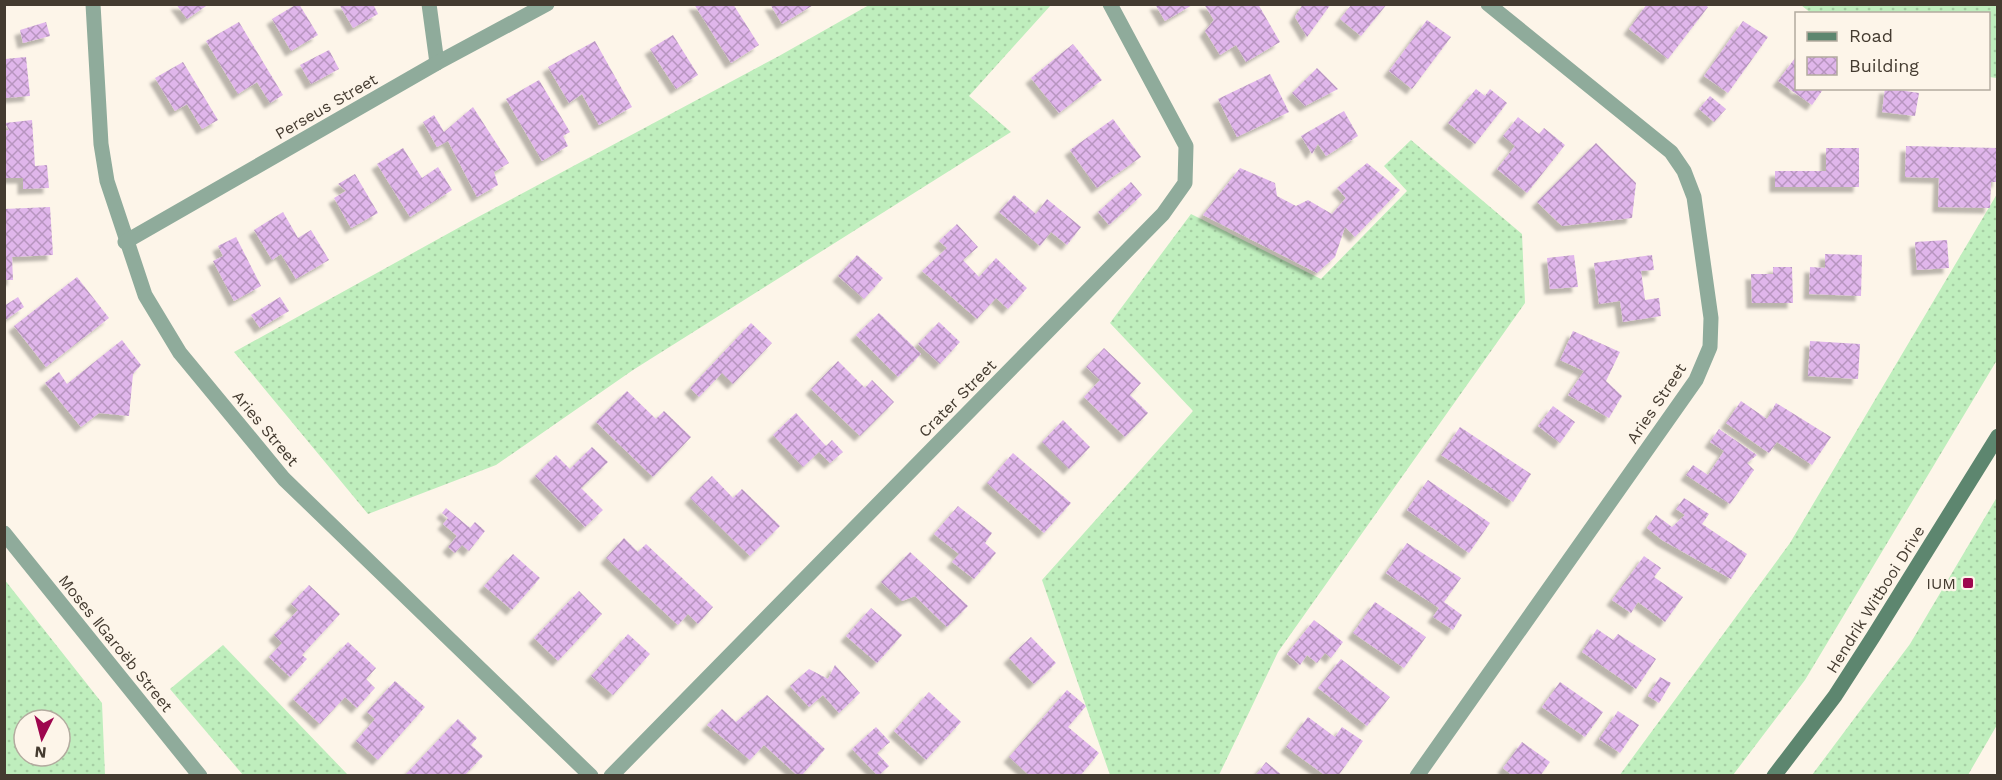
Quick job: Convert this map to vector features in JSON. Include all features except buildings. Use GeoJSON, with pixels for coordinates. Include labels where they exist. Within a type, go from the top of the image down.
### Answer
{"type":"FeatureCollection","features":[{"type":"Feature","properties":{"kind":"main road","name":"Hendrik Witbooi Drive"},"geometry":{"type":"LineString","coordinates":[[1774,776],[1835,696],[1874,637],[1998,436]]}},
{"type":"Feature","properties":{"kind":"street","name":"Aries Street"},"geometry":{"type":"LineString","coordinates":[[93,4],[100,144],[107,181],[125,242],[145,295],[180,353],[284,480],[591,776]]}},
{"type":"Feature","properties":{"kind":"street"},"geometry":{"type":"LineString","coordinates":[[429,4],[437,63]]}},
{"type":"Feature","properties":{"kind":"street","name":"Perseus Street"},"geometry":{"type":"LineString","coordinates":[[125,242],[437,63],[547,4]]}},
{"type":"Feature","properties":{"kind":"street","name":"Crater Street"},"geometry":{"type":"LineString","coordinates":[[611,776],[1163,214],[1185,183],[1186,146],[1110,4]]}},
{"type":"Feature","properties":{"kind":"street","name":"Aries Street"},"geometry":{"type":"LineString","coordinates":[[1417,776],[1696,380],[1710,347],[1711,318],[1694,197],[1684,171],[1671,152],[1488,4]]}},
{"type":"Feature","properties":{"kind":"street","name":"Moses ǁGaroëb Street"},"geometry":{"type":"LineString","coordinates":[[4,532],[200,776]]}},
{"type":"Feature","properties":{"kind":"green space"},"geometry":{"type":"Polygon","coordinates":[[[869,5],[1051,5],[969,96],[1011,132],[633,370],[496,465],[368,514],[234,352],[478,217],[779,56],[869,5]]]}},
{"type":"Feature","properties":{"kind":"green space"},"geometry":{"type":"Polygon","coordinates":[[[1801,5],[1997,5],[1997,78],[1990,77],[1990,12],[1810,12],[1801,5]]]}},
{"type":"Feature","properties":{"kind":"green space"},"geometry":{"type":"Polygon","coordinates":[[[1411,140],[1522,234],[1525,303],[1278,652],[1219,775],[1110,775],[1042,580],[1193,411],[1110,323],[1191,214],[1321,279],[1407,191],[1384,166],[1411,140]]]}},
{"type":"Feature","properties":{"kind":"green space"},"geometry":{"type":"Polygon","coordinates":[[[1997,194],[1997,360],[1805,680],[1733,775],[1619,776],[1790,543],[1997,194]]]}},
{"type":"Feature","properties":{"kind":"green space"},"geometry":{"type":"Polygon","coordinates":[[[1997,497],[1997,725],[1968,775],[1812,775],[1910,644],[1997,497]]]}},
{"type":"Feature","properties":{"kind":"green space"},"geometry":{"type":"Polygon","coordinates":[[[4,579],[102,703],[105,775],[5,775],[4,579]]]}},
{"type":"Feature","properties":{"kind":"green space"},"geometry":{"type":"Polygon","coordinates":[[[223,645],[348,775],[243,775],[170,689],[223,645]]]}},
{"type":"Feature","properties":{"kind":"place","name":"IUM"},"geometry":{"type":"Point","coordinates":[1968,583]}}]}
